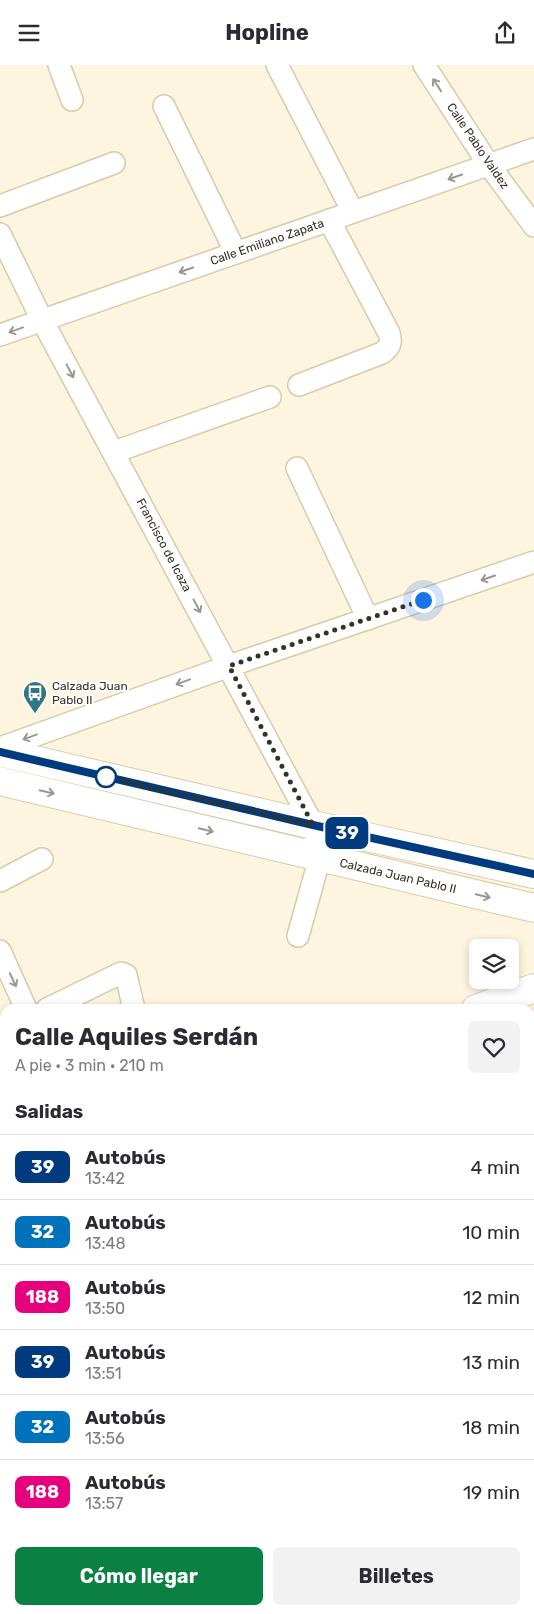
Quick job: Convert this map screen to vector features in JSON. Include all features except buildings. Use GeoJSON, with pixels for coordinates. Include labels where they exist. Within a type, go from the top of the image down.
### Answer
{"type":"FeatureCollection","features":[{"type":"Feature","properties":{"kind":"main road"},"geometry":{"type":"LineString","coordinates":[[0,752],[534,874]]}},
{"type":"Feature","properties":{"kind":"main road","name":"Calzada Juan Pablo II"},"geometry":{"type":"LineString","coordinates":[[0,781],[534,908]]}},
{"type":"Feature","properties":{"kind":"main road"},"geometry":{"type":"LineString","coordinates":[[490,1004],[534,989]]}},
{"type":"Feature","properties":{"kind":"street"},"geometry":{"type":"LineString","coordinates":[[59,65],[72,100]]}},
{"type":"Feature","properties":{"kind":"street"},"geometry":{"type":"LineString","coordinates":[[277,65],[353,212]]}},
{"type":"Feature","properties":{"kind":"street","name":"Calle Pablo Valdez"},"geometry":{"type":"LineString","coordinates":[[424,65],[489,165],[534,226]]}},
{"type":"Feature","properties":{"kind":"street"},"geometry":{"type":"LineString","coordinates":[[164,106],[236,253]]}},
{"type":"Feature","properties":{"kind":"street","name":"Calle Emiliano Zapata"},"geometry":{"type":"LineString","coordinates":[[0,335],[534,149]]}},
{"type":"Feature","properties":{"kind":"street"},"geometry":{"type":"LineString","coordinates":[[0,206],[114,163]]}},
{"type":"Feature","properties":{"kind":"street"},"geometry":{"type":"LineString","coordinates":[[299,385],[382,353],[388,348],[391,341],[389,333],[330,220]]}},
{"type":"Feature","properties":{"kind":"street","name":"Francisco de Icaza"},"geometry":{"type":"LineString","coordinates":[[0,234],[42,320],[313,825],[320,857]]}},
{"type":"Feature","properties":{"kind":"street"},"geometry":{"type":"LineString","coordinates":[[114,452],[270,397]]}},
{"type":"Feature","properties":{"kind":"street"},"geometry":{"type":"LineString","coordinates":[[296,468],[368,619]]}},
{"type":"Feature","properties":{"kind":"street"},"geometry":{"type":"LineString","coordinates":[[0,748],[229,666],[534,562]]}},
{"type":"Feature","properties":{"kind":"street"},"geometry":{"type":"LineString","coordinates":[[298,936],[320,857]]}},
{"type":"Feature","properties":{"kind":"street"},"geometry":{"type":"LineString","coordinates":[[0,881],[42,859]]}},
{"type":"Feature","properties":{"kind":"street"},"geometry":{"type":"LineString","coordinates":[[0,951],[24,1004]]}},
{"type":"Feature","properties":{"kind":"street"},"geometry":{"type":"LineString","coordinates":[[57,1004],[121,973],[126,975],[133,1004]]}},
{"type":"Feature","properties":{"kind":"bus line","name":"39"},"geometry":{"type":"LineString","coordinates":[[0,752],[534,874]]}},
{"type":"Feature","properties":{"kind":"place","name":"Calzada Juan Pablo II"},"geometry":{"type":"Point","coordinates":[35,714]}},
{"type":"Feature","properties":{"kind":"route"},"geometry":{"type":"LineString","coordinates":[[106,777],[313,825],[229,666],[423,600]]}}]}
